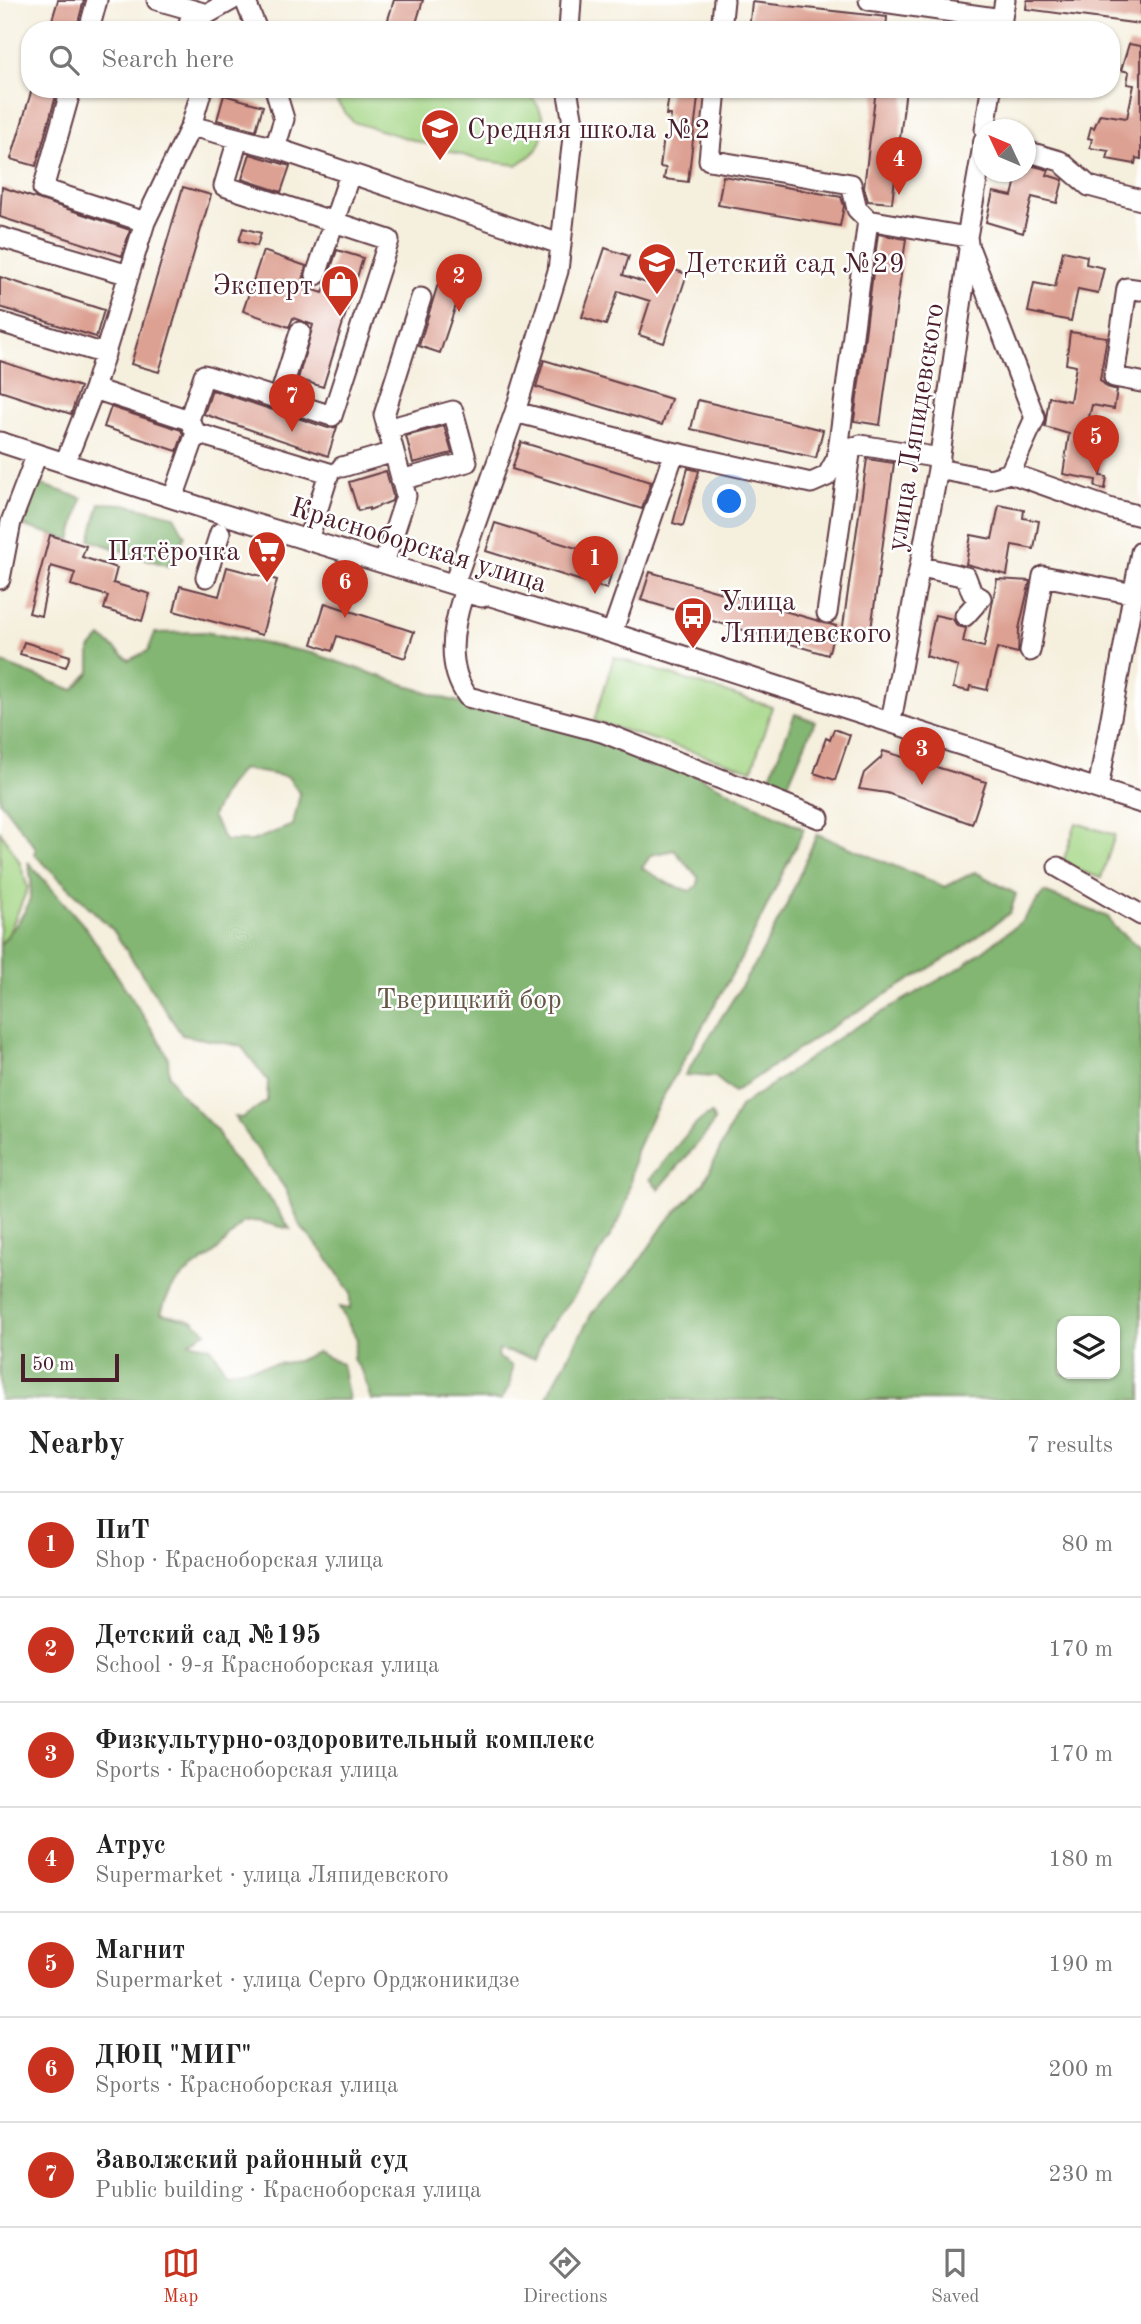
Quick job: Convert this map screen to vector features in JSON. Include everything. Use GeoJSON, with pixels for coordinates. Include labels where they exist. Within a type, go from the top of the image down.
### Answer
{"type":"FeatureCollection","features":[{"type":"Feature","properties":{"kind":"street"},"geometry":{"type":"LineString","coordinates":[[91,21],[97,0]]}},
{"type":"Feature","properties":{"kind":"street"},"geometry":{"type":"LineString","coordinates":[[157,0],[207,14],[232,0]]}},
{"type":"Feature","properties":{"kind":"street"},"geometry":{"type":"LineString","coordinates":[[245,0],[253,21]]}},
{"type":"Feature","properties":{"kind":"street"},"geometry":{"type":"LineString","coordinates":[[570,21],[571,0]]}},
{"type":"Feature","properties":{"kind":"street"},"geometry":{"type":"LineString","coordinates":[[722,21],[724,0]]}},
{"type":"Feature","properties":{"kind":"street"},"geometry":{"type":"LineString","coordinates":[[869,0],[1002,16]]}},
{"type":"Feature","properties":{"kind":"street"},"geometry":{"type":"LineString","coordinates":[[190,21],[193,10]]}},
{"type":"Feature","properties":{"kind":"street"},"geometry":{"type":"LineString","coordinates":[[68,98],[43,189],[145,222]]}},
{"type":"Feature","properties":{"kind":"street"},"geometry":{"type":"LineString","coordinates":[[65,463],[94,389],[145,222],[191,126],[199,98]]}},
{"type":"Feature","properties":{"kind":"street"},"geometry":{"type":"LineString","coordinates":[[275,98],[284,119],[275,148]]}},
{"type":"Feature","properties":{"kind":"street"},"geometry":{"type":"LineString","coordinates":[[454,584],[514,412],[558,271],[574,128],[569,98]]}},
{"type":"Feature","properties":{"kind":"street"},"geometry":{"type":"LineString","coordinates":[[715,98],[709,160],[851,184],[857,209],[868,220],[968,243],[1035,418],[1010,473]]}},
{"type":"Feature","properties":{"kind":"street"},"geometry":{"type":"LineString","coordinates":[[987,119],[990,98]]}},
{"type":"Feature","properties":{"kind":"street"},"geometry":{"type":"LineString","coordinates":[[191,126],[275,148],[560,244]]}},
{"type":"Feature","properties":{"kind":"street"},"geometry":{"type":"LineString","coordinates":[[173,498],[193,427],[204,374],[332,416],[389,240],[224,186],[238,139]]}},
{"type":"Feature","properties":{"kind":"street"},"geometry":{"type":"LineString","coordinates":[[1036,154],[1060,161],[1088,186],[1141,200]]}},
{"type":"Feature","properties":{"kind":"street"},"geometry":{"type":"LineString","coordinates":[[316,275],[350,173]]}},
{"type":"Feature","properties":{"kind":"street","name":"улица Ляпидевского"},"geometry":{"type":"LineString","coordinates":[[891,721],[922,567],[939,464],[977,182]]}},
{"type":"Feature","properties":{"kind":"street"},"geometry":{"type":"LineString","coordinates":[[827,613],[868,220]]}},
{"type":"Feature","properties":{"kind":"street"},"geometry":{"type":"LineString","coordinates":[[0,237],[129,275]]}},
{"type":"Feature","properties":{"kind":"street"},"geometry":{"type":"LineString","coordinates":[[1141,290],[1127,288],[1114,377],[1141,382]]}},
{"type":"Feature","properties":{"kind":"street"},"geometry":{"type":"LineString","coordinates":[[384,563],[406,496],[384,415],[421,298]]}},
{"type":"Feature","properties":{"kind":"street"},"geometry":{"type":"LineString","coordinates":[[0,322],[105,354]]}},
{"type":"Feature","properties":{"kind":"street"},"geometry":{"type":"LineString","coordinates":[[279,399],[300,332]]}},
{"type":"Feature","properties":{"kind":"street"},"geometry":{"type":"LineString","coordinates":[[94,389],[193,427],[340,463],[394,452]]}},
{"type":"Feature","properties":{"kind":"street"},"geometry":{"type":"LineString","coordinates":[[387,429],[453,411],[467,462],[401,480]]}},
{"type":"Feature","properties":{"kind":"street"},"geometry":{"type":"LineString","coordinates":[[514,412],[674,453],[811,483],[827,476],[844,453],[860,445],[989,479],[1010,473],[1112,509],[1141,516]]}},
{"type":"Feature","properties":{"kind":"street","name":"Красноборская улица"},"geometry":{"type":"LineString","coordinates":[[0,442],[891,721],[1141,803]]}},
{"type":"Feature","properties":{"kind":"street"},"geometry":{"type":"LineString","coordinates":[[612,633],[674,453]]}},
{"type":"Feature","properties":{"kind":"street"},"geometry":{"type":"LineString","coordinates":[[0,579],[11,522],[37,454]]}},
{"type":"Feature","properties":{"kind":"street"},"geometry":{"type":"LineString","coordinates":[[307,540],[340,463]]}},
{"type":"Feature","properties":{"kind":"street"},"geometry":{"type":"LineString","coordinates":[[206,577],[220,533]]}},
{"type":"Feature","properties":{"kind":"street"},"geometry":{"type":"LineString","coordinates":[[1098,789],[1140,559]]}},
{"type":"Feature","properties":{"kind":"street"},"geometry":{"type":"LineString","coordinates":[[922,567],[966,577],[972,593],[981,598],[965,615]]}},
{"type":"Feature","properties":{"kind":"street"},"geometry":{"type":"LineString","coordinates":[[1030,652],[1043,576],[1134,593]]}},
{"type":"Feature","properties":{"kind":"street"},"geometry":{"type":"LineString","coordinates":[[537,609],[527,612],[467,593],[463,595],[453,641],[453,667],[458,683],[468,697],[602,732],[819,818]]}},
{"type":"Feature","properties":{"kind":"street"},"geometry":{"type":"LineString","coordinates":[[1058,867],[1141,915]]}},
{"type":"Feature","properties":{"kind":"green space"},"geometry":{"type":"Polygon","coordinates":[[[337,98],[532,98],[542,114],[542,138],[534,152],[517,165],[479,160],[353,122],[337,98]]]}},
{"type":"Feature","properties":{"kind":"green space"},"geometry":{"type":"Polygon","coordinates":[[[33,482],[82,498],[71,540],[20,525],[33,482]]]}},
{"type":"Feature","properties":{"kind":"green space"},"geometry":{"type":"Polygon","coordinates":[[[100,503],[125,504],[174,516],[185,536],[168,566],[90,540],[100,503]]]}},
{"type":"Feature","properties":{"kind":"green space","name":"Тверицкий бор"},"geometry":{"type":"Polygon","coordinates":[[[205,632],[312,653],[443,698],[640,747],[804,829],[745,951],[651,1118],[636,1151],[627,1201],[618,1223],[574,1296],[543,1336],[535,1358],[499,1350],[498,1357],[512,1366],[510,1386],[501,1400],[371,1400],[363,1373],[353,1359],[357,1339],[339,1307],[350,1309],[350,1292],[324,1253],[300,1226],[286,1190],[235,1117],[242,1118],[267,1101],[268,1081],[241,1046],[182,1035],[113,930],[34,854],[36,848],[0,801],[0,662],[73,690],[90,672],[90,649],[101,637],[129,660],[148,651],[155,633],[205,632]],[[242,769],[227,787],[212,816],[225,841],[252,841],[293,825],[300,794],[288,777],[242,769]],[[674,850],[651,855],[642,868],[671,885],[690,891],[698,885],[698,877],[674,850]]]}},
{"type":"Feature","properties":{"kind":"green space"},"geometry":{"type":"Polygon","coordinates":[[[614,657],[772,707],[752,770],[594,721],[614,657]]]}},
{"type":"Feature","properties":{"kind":"green space"},"geometry":{"type":"Polygon","coordinates":[[[795,714],[815,721],[785,791],[765,788],[795,714]]]}},
{"type":"Feature","properties":{"kind":"green space"},"geometry":{"type":"Polygon","coordinates":[[[1076,823],[1115,835],[1101,878],[1062,865],[1076,823]]]}},
{"type":"Feature","properties":{"kind":"green space"},"geometry":{"type":"Polygon","coordinates":[[[0,831],[19,861],[28,888],[8,935],[0,945],[0,831]]]}},
{"type":"Feature","properties":{"kind":"green space"},"geometry":{"type":"Polygon","coordinates":[[[817,834],[945,887],[975,872],[1016,894],[1010,913],[955,953],[838,1023],[734,1092],[715,1077],[685,1075],[759,958],[787,904],[817,834]]]}},
{"type":"Feature","properties":{"kind":"green space"},"geometry":{"type":"Polygon","coordinates":[[[28,862],[87,929],[162,1045],[168,1058],[169,1075],[178,1091],[217,1131],[230,1156],[269,1197],[290,1229],[257,1221],[243,1222],[217,1250],[176,1283],[161,1313],[192,1320],[206,1332],[189,1342],[211,1347],[226,1371],[297,1361],[317,1352],[342,1364],[349,1400],[0,1400],[0,945],[27,907],[31,888],[28,862]]]}},
{"type":"Feature","properties":{"kind":"green space"},"geometry":{"type":"Polygon","coordinates":[[[1044,892],[1108,917],[1114,927],[1141,949],[1141,1400],[545,1400],[592,1313],[635,1268],[666,1222],[704,1183],[740,1107],[844,1034],[963,966],[1022,921],[1044,892]]]}},
{"type":"Feature","properties":{"kind":"green space"},"geometry":{"type":"Polygon","coordinates":[[[712,1114],[714,1121],[709,1130],[659,1189],[650,1179],[697,1123],[712,1114]]]}},
{"type":"Feature","properties":{"kind":"building"},"geometry":{"type":"Polygon","coordinates":[[[58,0],[84,0],[78,21],[52,21],[58,0]]]}},
{"type":"Feature","properties":{"kind":"building"},"geometry":{"type":"Polygon","coordinates":[[[394,0],[423,0],[417,21],[388,21],[394,0]]]}},
{"type":"Feature","properties":{"kind":"building"},"geometry":{"type":"Polygon","coordinates":[[[1027,0],[1141,0],[1141,24],[1120,21],[1026,9],[1027,0]]]}},
{"type":"Feature","properties":{"kind":"building"},"geometry":{"type":"Polygon","coordinates":[[[752,2],[887,17],[887,21],[750,21],[752,2]]]}},
{"type":"Feature","properties":{"kind":"building"},"geometry":{"type":"Polygon","coordinates":[[[1129,44],[1141,46],[1141,159],[1136,158],[1135,164],[1107,159],[1109,151],[1090,148],[1092,139],[1088,138],[1091,127],[1094,128],[1100,114],[1127,118],[1134,85],[1127,84],[1129,72],[1121,70],[1129,44]]]}},
{"type":"Feature","properties":{"kind":"building"},"geometry":{"type":"Polygon","coordinates":[[[29,98],[55,98],[36,166],[11,159],[29,98]]]}},
{"type":"Feature","properties":{"kind":"building"},"geometry":{"type":"Polygon","coordinates":[[[223,98],[235,98],[263,106],[256,130],[217,120],[223,98]]]}},
{"type":"Feature","properties":{"kind":"building"},"geometry":{"type":"Polygon","coordinates":[[[669,98],[698,98],[688,182],[664,179],[666,168],[660,167],[664,137],[669,137],[671,115],[666,115],[669,98]]]}},
{"type":"Feature","properties":{"kind":"building"},"geometry":{"type":"Polygon","coordinates":[[[875,98],[905,98],[892,203],[868,201],[864,187],[875,98]]]}},
{"type":"Feature","properties":{"kind":"building"},"geometry":{"type":"Polygon","coordinates":[[[250,154],[290,166],[281,192],[242,179],[250,154]]]}},
{"type":"Feature","properties":{"kind":"building"},"geometry":{"type":"Polygon","coordinates":[[[1036,167],[1049,170],[1047,175],[1063,180],[1057,203],[1032,197],[1023,233],[986,222],[993,192],[1012,196],[1016,182],[1036,182],[1036,167]]]}},
{"type":"Feature","properties":{"kind":"building"},"geometry":{"type":"Polygon","coordinates":[[[723,176],[841,197],[844,206],[840,226],[718,205],[723,176]]]}},
{"type":"Feature","properties":{"kind":"building"},"geometry":{"type":"Polygon","coordinates":[[[2,187],[130,230],[122,256],[0,217],[2,187]]]}},
{"type":"Feature","properties":{"kind":"building"},"geometry":{"type":"Polygon","coordinates":[[[183,187],[211,195],[159,372],[131,364],[183,187]]]}},
{"type":"Feature","properties":{"kind":"building"},"geometry":{"type":"Polygon","coordinates":[[[243,228],[261,233],[257,246],[239,241],[243,228]]]}},
{"type":"Feature","properties":{"kind":"building"},"geometry":{"type":"Polygon","coordinates":[[[878,234],[906,239],[880,425],[854,421],[878,234]]]}},
{"type":"Feature","properties":{"kind":"building","name":"Детский сад №29"},"geometry":{"type":"Polygon","coordinates":[[[605,248],[629,256],[623,275],[655,286],[662,266],[687,274],[664,343],[639,335],[650,301],[618,291],[606,325],[582,317],[605,248]]]}},
{"type":"Feature","properties":{"kind":"building"},"geometry":{"type":"Polygon","coordinates":[[[337,250],[363,258],[323,387],[298,379],[313,325],[293,318],[289,327],[243,311],[263,251],[306,266],[302,286],[323,293],[337,250]]]}},
{"type":"Feature","properties":{"kind":"building"},"geometry":{"type":"Polygon","coordinates":[[[1063,251],[1087,256],[1086,264],[1104,268],[1098,293],[1078,289],[1071,321],[1028,312],[1034,283],[1055,287],[1063,251]]]}},
{"type":"Feature","properties":{"kind":"building"},"geometry":{"type":"Polygon","coordinates":[[[444,264],[467,272],[440,353],[419,346],[444,264]]]}},
{"type":"Feature","properties":{"kind":"building"},"geometry":{"type":"Polygon","coordinates":[[[0,277],[104,310],[96,337],[0,307],[0,277]]]}},
{"type":"Feature","properties":{"kind":"building"},"geometry":{"type":"Polygon","coordinates":[[[1070,332],[1107,337],[1100,380],[1107,387],[1117,390],[1114,409],[1092,405],[1084,437],[1107,442],[1101,476],[1107,477],[1105,489],[1095,487],[1096,480],[1063,474],[1069,434],[1045,427],[1049,397],[1070,401],[1076,366],[1066,364],[1070,332]]]}},
{"type":"Feature","properties":{"kind":"building"},"geometry":{"type":"Polygon","coordinates":[[[544,360],[671,399],[662,425],[536,387],[544,360]]]}},
{"type":"Feature","properties":{"kind":"building"},"geometry":{"type":"Polygon","coordinates":[[[0,361],[80,387],[71,414],[0,391],[0,361]]]}},
{"type":"Feature","properties":{"kind":"building"},"geometry":{"type":"Polygon","coordinates":[[[212,390],[328,428],[337,427],[328,456],[204,414],[212,390]]]}},
{"type":"Feature","properties":{"kind":"building"},"geometry":{"type":"Polygon","coordinates":[[[698,400],[823,430],[816,458],[691,429],[698,400]]]}},
{"type":"Feature","properties":{"kind":"building"},"geometry":{"type":"Polygon","coordinates":[[[111,407],[181,430],[183,434],[177,451],[104,427],[111,407]]]}},
{"type":"Feature","properties":{"kind":"building"},"geometry":{"type":"Polygon","coordinates":[[[444,426],[452,453],[413,463],[406,436],[444,426]]]}},
{"type":"Feature","properties":{"kind":"building"},"geometry":{"type":"Polygon","coordinates":[[[521,442],[651,482],[642,509],[512,469],[521,442]]]}},
{"type":"Feature","properties":{"kind":"building"},"geometry":{"type":"Polygon","coordinates":[[[867,459],[894,463],[870,637],[842,633],[867,459]]]}},
{"type":"Feature","properties":{"kind":"building"},"geometry":{"type":"Polygon","coordinates":[[[688,468],[699,471],[683,526],[673,523],[688,468]]]}},
{"type":"Feature","properties":{"kind":"building"},"geometry":{"type":"Polygon","coordinates":[[[386,471],[392,501],[369,510],[358,511],[349,482],[386,471]]]}},
{"type":"Feature","properties":{"kind":"building"},"geometry":{"type":"Polygon","coordinates":[[[999,505],[1024,510],[1023,518],[1039,521],[1034,549],[1012,545],[1007,575],[966,564],[971,535],[992,539],[999,505]]]}},
{"type":"Feature","properties":{"kind":"building"},"geometry":{"type":"Polygon","coordinates":[[[495,523],[615,560],[607,589],[486,551],[495,523]]]}},
{"type":"Feature","properties":{"kind":"building"},"geometry":{"type":"Polygon","coordinates":[[[50,535],[86,546],[82,557],[117,568],[113,583],[150,594],[142,621],[104,609],[108,596],[71,585],[75,573],[51,566],[41,616],[29,613],[50,535]]]}},
{"type":"Feature","properties":{"kind":"building"},"geometry":{"type":"Polygon","coordinates":[[[227,567],[277,580],[262,635],[174,611],[180,586],[219,596],[227,567]]]}},
{"type":"Feature","properties":{"kind":"building"},"geometry":{"type":"Polygon","coordinates":[[[650,572],[836,626],[828,655],[641,600],[650,572]]]}},
{"type":"Feature","properties":{"kind":"building"},"geometry":{"type":"Polygon","coordinates":[[[997,579],[1030,581],[1019,629],[1018,653],[997,648],[987,690],[970,686],[969,691],[953,688],[958,666],[926,656],[935,615],[953,619],[957,626],[966,628],[963,642],[984,647],[997,579]]]}},
{"type":"Feature","properties":{"kind":"building"},"geometry":{"type":"Polygon","coordinates":[[[325,603],[414,632],[405,658],[337,636],[332,651],[312,644],[325,603]]]}},
{"type":"Feature","properties":{"kind":"building"},"geometry":{"type":"Polygon","coordinates":[[[24,642],[70,656],[66,667],[20,654],[24,642]]]}},
{"type":"Feature","properties":{"kind":"building"},"geometry":{"type":"Polygon","coordinates":[[[834,729],[850,735],[835,780],[814,773],[826,738],[830,740],[834,729]]]}},
{"type":"Feature","properties":{"kind":"building"},"geometry":{"type":"Polygon","coordinates":[[[883,751],[986,782],[972,824],[887,793],[859,789],[864,773],[881,758],[883,751]]]}},
{"type":"Feature","properties":{"kind":"place","name":"Средняя школа №2"},"geometry":{"type":"Point","coordinates":[440,162]}},
{"type":"Feature","properties":{"kind":"place","name":"Атрус"},"geometry":{"type":"Point","coordinates":[899,195]}},
{"type":"Feature","properties":{"kind":"place","name":"Детский сад №29"},"geometry":{"type":"Point","coordinates":[657,296]}},
{"type":"Feature","properties":{"kind":"place","name":"Детский сад №195"},"geometry":{"type":"Point","coordinates":[459,312]}},
{"type":"Feature","properties":{"kind":"place","name":"Эксперт"},"geometry":{"type":"Point","coordinates":[340,318]}},
{"type":"Feature","properties":{"kind":"place","name":"Заволжский районный суд"},"geometry":{"type":"Point","coordinates":[292,432]}},
{"type":"Feature","properties":{"kind":"place","name":"Магнит"},"geometry":{"type":"Point","coordinates":[1096,473]}},
{"type":"Feature","properties":{"kind":"place","name":"Пятёрочка"},"geometry":{"type":"Point","coordinates":[267,584]}},
{"type":"Feature","properties":{"kind":"place","name":"ПиТ"},"geometry":{"type":"Point","coordinates":[595,594]}},
{"type":"Feature","properties":{"kind":"place","name":"ДЮЦ \"МИГ\""},"geometry":{"type":"Point","coordinates":[345,618]}},
{"type":"Feature","properties":{"kind":"place","name":"Улица Ляпидевского"},"geometry":{"type":"Point","coordinates":[693,650]}},
{"type":"Feature","properties":{"kind":"place","name":"Физкультурно-оздоровительный комплекс"},"geometry":{"type":"Point","coordinates":[922,785]}}]}
